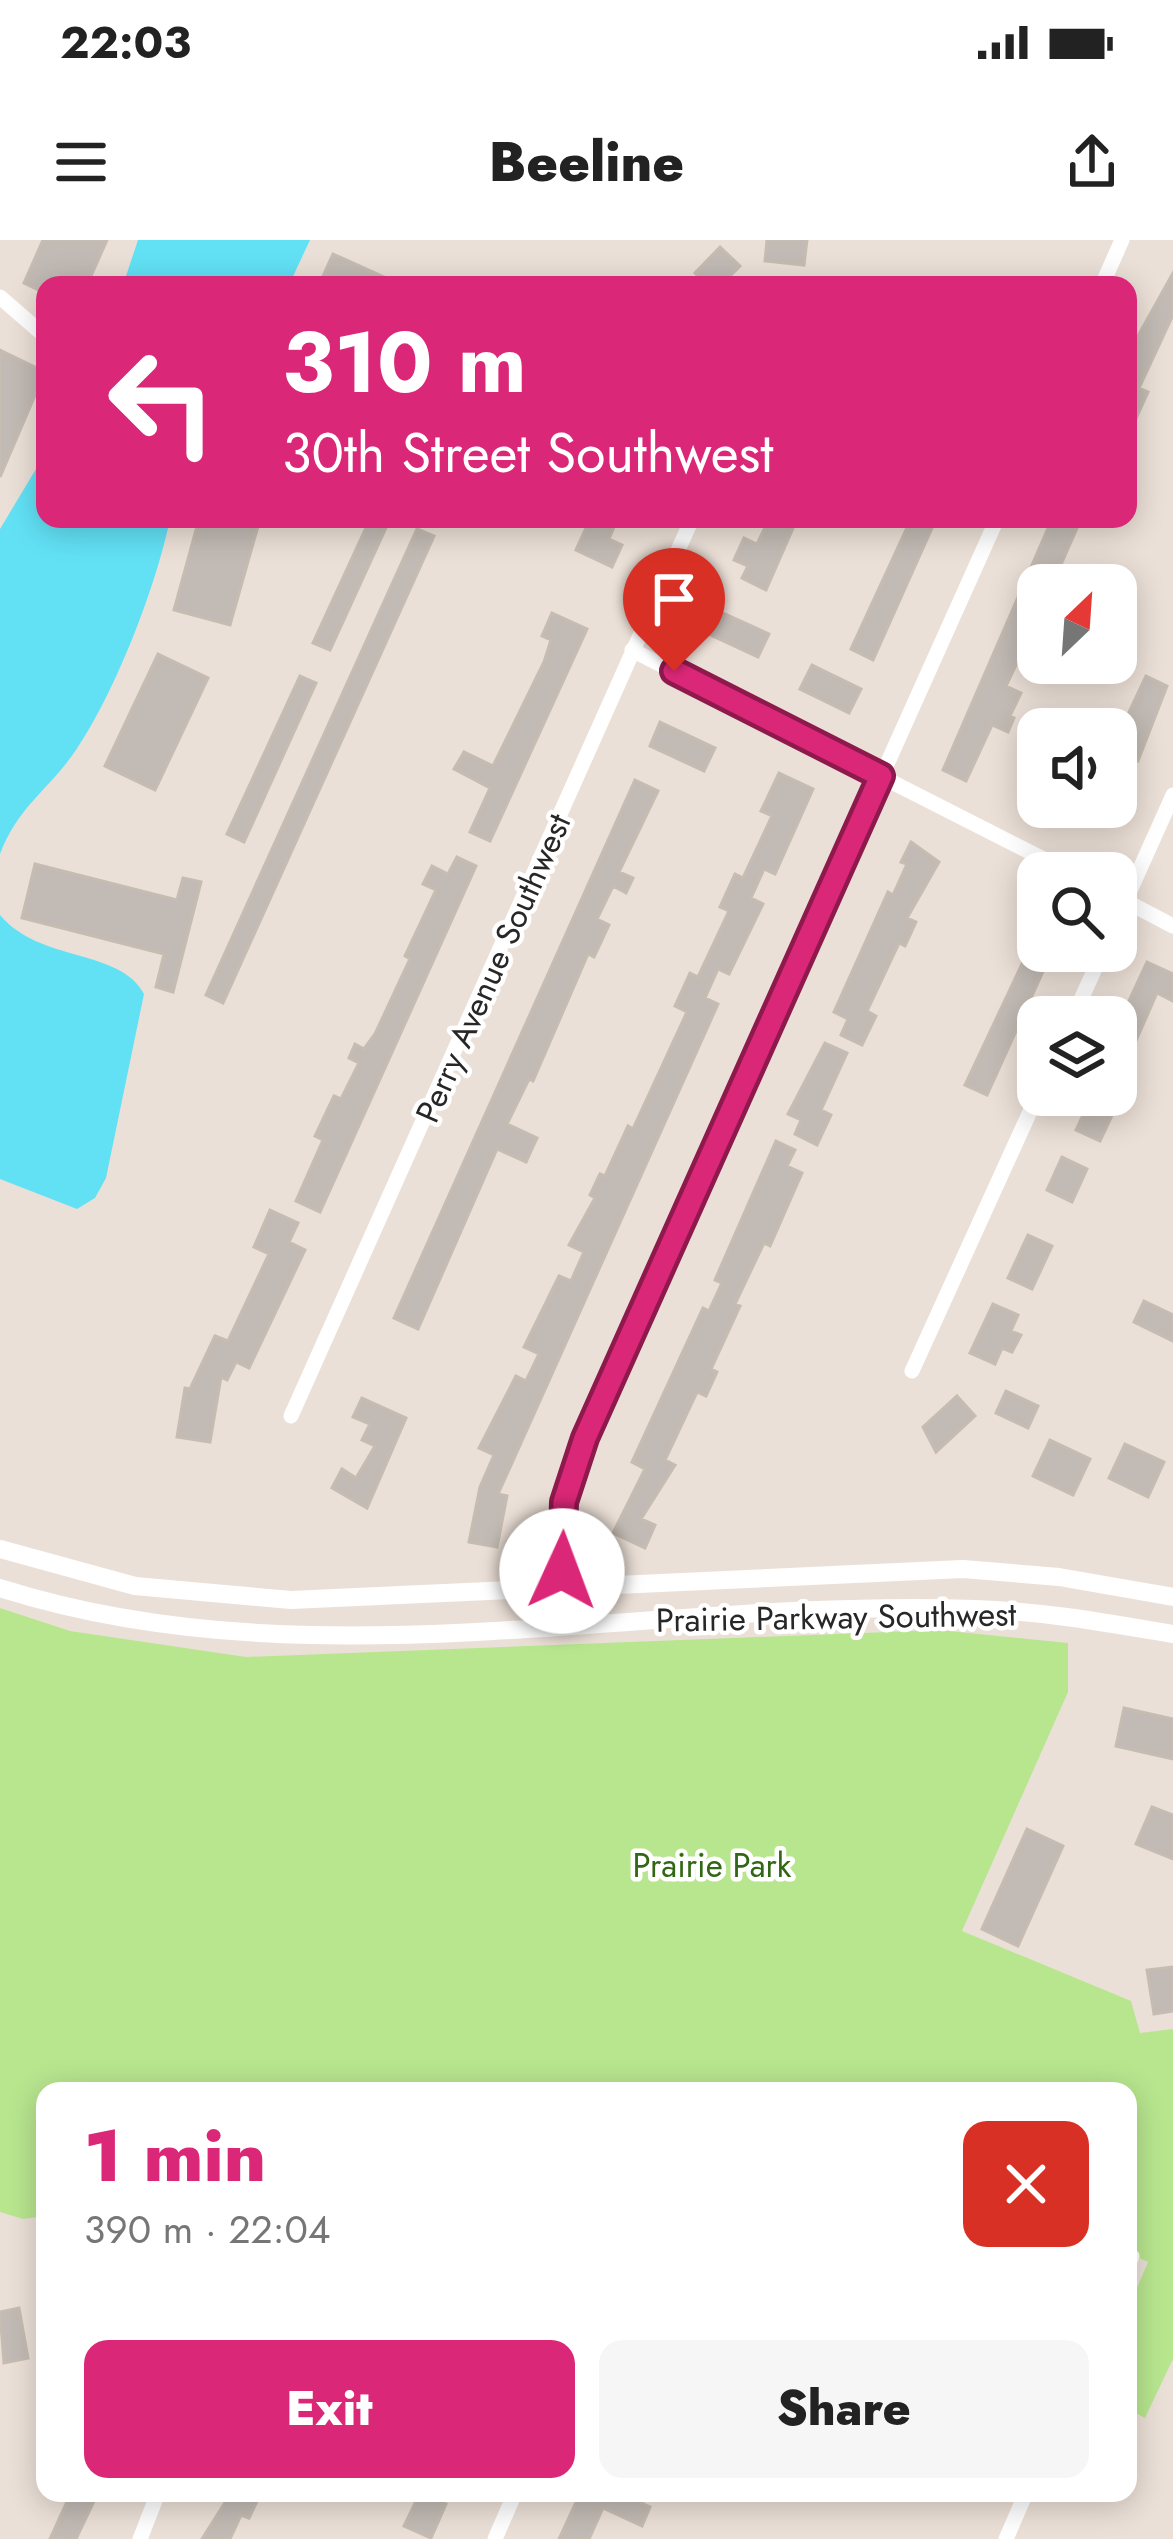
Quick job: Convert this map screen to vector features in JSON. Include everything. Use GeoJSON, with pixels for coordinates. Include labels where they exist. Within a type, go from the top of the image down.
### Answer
{"type":"FeatureCollection","features":[{"type":"Feature","properties":{"kind":"street"},"geometry":{"type":"LineString","coordinates":[[1106,276],[1122,240]]}},
{"type":"Feature","properties":{"kind":"street"},"geometry":{"type":"LineString","coordinates":[[0,297],[36,328]]}},
{"type":"Feature","properties":{"kind":"street","name":"Perry Avenue Southwest"},"geometry":{"type":"LineString","coordinates":[[290,1416],[513,928],[688,528]]}},
{"type":"Feature","properties":{"kind":"street"},"geometry":{"type":"LineString","coordinates":[[565,1624],[561,1588],[564,1502],[585,1438],[993,528]]}},
{"type":"Feature","properties":{"kind":"street"},"geometry":{"type":"LineString","coordinates":[[632,650],[1030,852]]}},
{"type":"Feature","properties":{"kind":"street"},"geometry":{"type":"LineString","coordinates":[[1137,867],[1173,795]]}},
{"type":"Feature","properties":{"kind":"street"},"geometry":{"type":"LineString","coordinates":[[1137,907],[1173,926]]}},
{"type":"Feature","properties":{"kind":"street"},"geometry":{"type":"LineString","coordinates":[[912,1371],[1028,1116]]}},
{"type":"Feature","properties":{"kind":"street","name":"Prairie Parkway Southwest"},"geometry":{"type":"LineString","coordinates":[[0,1550],[135,1586],[206,1596],[291,1600],[963,1569],[1059,1577],[1173,1597]]}},
{"type":"Feature","properties":{"kind":"street","name":"Prairie Parkway Southwest"},"geometry":{"type":"LineString","coordinates":[[0,1588],[100,1616],[223,1634],[287,1637],[975,1609],[1173,1634]]}},
{"type":"Feature","properties":{"kind":"street"},"geometry":{"type":"LineString","coordinates":[[140,2539],[154,2502]]}},
{"type":"Feature","properties":{"kind":"street"},"geometry":{"type":"LineString","coordinates":[[495,2539],[511,2502]]}},
{"type":"Feature","properties":{"kind":"street"},"geometry":{"type":"LineString","coordinates":[[1006,2539],[1022,2502]]}},
{"type":"Feature","properties":{"kind":"green space","name":"Prairie Park"},"geometry":{"type":"Polygon","coordinates":[[[0,1608],[70,1631],[246,1657],[939,1630],[1068,1643],[1068,1692],[962,1931],[1131,2001],[1140,2033],[1173,2029],[1173,2359],[1145,2418],[1137,2414],[1137,2288],[1148,2262],[1137,2257],[1137,2082],[36,2082],[36,2217],[23,2219],[0,2212],[0,1608]]]}},
{"type":"Feature","properties":{"kind":"water"},"geometry":{"type":"Polygon","coordinates":[[[138,240],[310,240],[293,276],[126,276],[138,240]]]}},
{"type":"Feature","properties":{"kind":"water"},"geometry":{"type":"Polygon","coordinates":[[[36,469],[36,528],[168,528],[144,607],[105,699],[76,750],[25,810],[0,854],[0,529],[36,469]]]}},
{"type":"Feature","properties":{"kind":"water"},"geometry":{"type":"Polygon","coordinates":[[[0,915],[36,941],[117,969],[144,994],[106,1178],[95,1198],[77,1209],[0,1179],[0,915]]]}},
{"type":"Feature","properties":{"kind":"building"},"geometry":{"type":"Polygon","coordinates":[[[43,240],[107,240],[91,276],[36,276],[36,289],[24,283],[43,240]]]}},
{"type":"Feature","properties":{"kind":"building"},"geometry":{"type":"Polygon","coordinates":[[[767,240],[807,240],[804,265],[765,261],[767,240]]]}},
{"type":"Feature","properties":{"kind":"building"},"geometry":{"type":"Polygon","coordinates":[[[720,247],[740,266],[730,276],[695,273],[720,247]]]}},
{"type":"Feature","properties":{"kind":"building"},"geometry":{"type":"Polygon","coordinates":[[[333,254],[382,276],[323,276],[333,254]]]}},
{"type":"Feature","properties":{"kind":"building"},"geometry":{"type":"Polygon","coordinates":[[[1173,273],[1173,315],[1139,388],[1148,392],[1137,416],[1137,338],[1173,273]]]}},
{"type":"Feature","properties":{"kind":"building"},"geometry":{"type":"Polygon","coordinates":[[[0,350],[36,368],[36,393],[0,477],[0,350]]]}},
{"type":"Feature","properties":{"kind":"building"},"geometry":{"type":"Polygon","coordinates":[[[197,528],[257,528],[230,625],[174,610],[197,528]]]}},
{"type":"Feature","properties":{"kind":"building"},"geometry":{"type":"Polygon","coordinates":[[[366,528],[386,528],[330,650],[313,643],[366,528]]]}},
{"type":"Feature","properties":{"kind":"building"},"geometry":{"type":"Polygon","coordinates":[[[586,528],[614,528],[609,539],[622,545],[612,567],[576,550],[586,528]]]}},
{"type":"Feature","properties":{"kind":"building"},"geometry":{"type":"Polygon","coordinates":[[[765,528],[793,528],[766,590],[742,578],[748,566],[734,560],[744,538],[757,544],[765,528]]]}},
{"type":"Feature","properties":{"kind":"building"},"geometry":{"type":"Polygon","coordinates":[[[907,528],[932,528],[873,660],[851,649],[907,528]]]}},
{"type":"Feature","properties":{"kind":"building"},"geometry":{"type":"Polygon","coordinates":[[[1048,528],[1077,528],[1061,564],[1032,564],[1048,528]]]}},
{"type":"Feature","properties":{"kind":"building"},"geometry":{"type":"Polygon","coordinates":[[[417,529],[434,536],[223,1003],[206,995],[417,529]]]}},
{"type":"Feature","properties":{"kind":"building"},"geometry":{"type":"Polygon","coordinates":[[[1017,600],[1017,663],[1006,686],[1021,693],[1010,716],[1014,718],[1008,732],[992,725],[966,781],[943,770],[1017,600]]]}},
{"type":"Feature","properties":{"kind":"building"},"geometry":{"type":"Polygon","coordinates":[[[712,608],[769,634],[758,657],[702,631],[712,608]]]}},
{"type":"Feature","properties":{"kind":"building"},"geometry":{"type":"Polygon","coordinates":[[[552,613],[587,629],[490,841],[470,832],[490,788],[454,769],[464,752],[493,766],[544,662],[551,640],[542,636],[552,613]]]}},
{"type":"Feature","properties":{"kind":"building"},"geometry":{"type":"Polygon","coordinates":[[[158,654],[208,678],[155,790],[105,766],[158,654]]]}},
{"type":"Feature","properties":{"kind":"building"},"geometry":{"type":"Polygon","coordinates":[[[812,665],[861,689],[849,713],[800,689],[812,665]]]}},
{"type":"Feature","properties":{"kind":"building"},"geometry":{"type":"Polygon","coordinates":[[[300,676],[316,683],[244,842],[227,834],[300,676]]]}},
{"type":"Feature","properties":{"kind":"building"},"geometry":{"type":"Polygon","coordinates":[[[1146,676],[1167,686],[1138,761],[1137,708],[1131,708],[1146,676]]]}},
{"type":"Feature","properties":{"kind":"building"},"geometry":{"type":"Polygon","coordinates":[[[660,722],[715,748],[704,771],[650,746],[660,722]]]}},
{"type":"Feature","properties":{"kind":"building"},"geometry":{"type":"Polygon","coordinates":[[[779,773],[813,789],[775,874],[764,869],[751,898],[763,904],[729,974],[718,969],[705,998],[718,1004],[498,1494],[507,1496],[497,1547],[469,1542],[480,1487],[494,1455],[479,1448],[516,1376],[526,1381],[539,1354],[524,1347],[559,1276],[571,1281],[584,1252],[569,1245],[595,1198],[590,1195],[600,1174],[605,1176],[628,1126],[633,1129],[687,1012],[675,1006],[690,973],[698,977],[729,911],[720,907],[735,874],[743,878],[772,816],[761,811],[779,773]]]}},
{"type":"Feature","properties":{"kind":"building"},"geometry":{"type":"Polygon","coordinates":[[[635,780],[658,791],[619,872],[633,878],[626,893],[613,886],[597,919],[609,925],[594,957],[588,954],[533,1081],[529,1079],[507,1124],[537,1138],[526,1162],[497,1149],[418,1329],[394,1318],[635,780]]]}},
{"type":"Feature","properties":{"kind":"building"},"geometry":{"type":"Polygon","coordinates":[[[911,842],[939,862],[907,918],[916,922],[905,946],[899,943],[867,1011],[876,1016],[862,1045],[841,1035],[848,1019],[834,1012],[888,892],[893,895],[911,842]]]}},
{"type":"Feature","properties":{"kind":"building"},"geometry":{"type":"Polygon","coordinates":[[[457,857],[476,866],[320,1212],[296,1201],[323,1140],[315,1136],[334,1096],[341,1099],[359,1063],[349,1058],[355,1044],[364,1049],[375,1034],[410,959],[405,956],[436,890],[423,884],[432,866],[448,874],[457,857]]]}},
{"type":"Feature","properties":{"kind":"building"},"geometry":{"type":"Polygon","coordinates":[[[35,864],[177,900],[183,878],[201,882],[173,992],[156,987],[164,954],[22,918],[35,864]]]}},
{"type":"Feature","properties":{"kind":"building"},"geometry":{"type":"Polygon","coordinates":[[[1147,962],[1173,974],[1173,1001],[1157,993],[1137,1038],[1137,996],[1131,996],[1147,962]]]}},
{"type":"Feature","properties":{"kind":"building"},"geometry":{"type":"Polygon","coordinates":[[[1018,972],[1043,972],[1032,996],[1017,996],[1017,1029],[987,1095],[965,1085],[1018,972]]]}},
{"type":"Feature","properties":{"kind":"building"},"geometry":{"type":"Polygon","coordinates":[[[825,1043],[847,1053],[821,1110],[831,1115],[817,1145],[795,1134],[801,1120],[788,1114],[825,1043]]]}},
{"type":"Feature","properties":{"kind":"building"},"geometry":{"type":"Polygon","coordinates":[[[1083,1116],[1112,1116],[1100,1141],[1076,1130],[1083,1116]]]}},
{"type":"Feature","properties":{"kind":"building"},"geometry":{"type":"Polygon","coordinates":[[[776,1141],[795,1150],[787,1166],[802,1173],[770,1246],[764,1243],[735,1304],[740,1306],[711,1369],[717,1372],[706,1396],[697,1392],[665,1460],[675,1465],[641,1519],[655,1525],[645,1548],[613,1533],[645,1469],[632,1462],[703,1308],[709,1311],[722,1283],[715,1280],[776,1141]]]}},
{"type":"Feature","properties":{"kind":"building"},"geometry":{"type":"Polygon","coordinates":[[[1062,1157],[1087,1169],[1072,1202],[1047,1190],[1062,1157]]]}},
{"type":"Feature","properties":{"kind":"building"},"geometry":{"type":"Polygon","coordinates":[[[270,1210],[298,1223],[289,1242],[305,1250],[249,1368],[236,1362],[227,1380],[221,1377],[210,1442],[177,1437],[185,1388],[190,1389],[215,1336],[228,1341],[269,1254],[254,1247],[270,1210]]]}},
{"type":"Feature","properties":{"kind":"building"},"geometry":{"type":"Polygon","coordinates":[[[1028,1235],[1052,1246],[1032,1289],[1008,1278],[1028,1235]]]}},
{"type":"Feature","properties":{"kind":"building"},"geometry":{"type":"Polygon","coordinates":[[[1144,1301],[1173,1315],[1173,1341],[1134,1322],[1144,1301]]]}},
{"type":"Feature","properties":{"kind":"building"},"geometry":{"type":"Polygon","coordinates":[[[993,1304],[1018,1315],[1011,1331],[1021,1335],[1012,1352],[1002,1348],[995,1364],[970,1353],[993,1304]]]}},
{"type":"Feature","properties":{"kind":"building"},"geometry":{"type":"Polygon","coordinates":[[[1006,1391],[1038,1406],[1028,1428],[996,1413],[1006,1391]]]}},
{"type":"Feature","properties":{"kind":"building"},"geometry":{"type":"Polygon","coordinates":[[[957,1396],[975,1416],[936,1452],[923,1427],[957,1396]]]}},
{"type":"Feature","properties":{"kind":"building"},"geometry":{"type":"Polygon","coordinates":[[[362,1398],[406,1418],[367,1508],[332,1488],[342,1469],[356,1478],[375,1446],[362,1440],[370,1424],[353,1417],[362,1398]]]}},
{"type":"Feature","properties":{"kind":"building"},"geometry":{"type":"Polygon","coordinates":[[[1050,1440],[1090,1459],[1073,1495],[1033,1476],[1050,1440]]]}},
{"type":"Feature","properties":{"kind":"building"},"geometry":{"type":"Polygon","coordinates":[[[1125,1444],[1164,1462],[1148,1497],[1109,1478],[1125,1444]]]}},
{"type":"Feature","properties":{"kind":"building"},"geometry":{"type":"Polygon","coordinates":[[[1124,1708],[1173,1719],[1173,1759],[1116,1746],[1124,1708]]]}},
{"type":"Feature","properties":{"kind":"building"},"geometry":{"type":"Polygon","coordinates":[[[1152,1807],[1173,1815],[1173,1859],[1136,1844],[1152,1807]]]}},
{"type":"Feature","properties":{"kind":"building"},"geometry":{"type":"Polygon","coordinates":[[[1027,1829],[1063,1846],[1018,1946],[982,1929],[1027,1829]]]}},
{"type":"Feature","properties":{"kind":"building"},"geometry":{"type":"Polygon","coordinates":[[[1173,1967],[1173,2011],[1154,2014],[1147,1970],[1173,1967]]]}},
{"type":"Feature","properties":{"kind":"building"},"geometry":{"type":"Polygon","coordinates":[[[19,2308],[28,2358],[4,2363],[0,2312],[19,2308]]]}},
{"type":"Feature","properties":{"kind":"building"},"geometry":{"type":"Polygon","coordinates":[[[67,2502],[94,2502],[76,2539],[50,2539],[67,2502]]]}},
{"type":"Feature","properties":{"kind":"building"},"geometry":{"type":"Polygon","coordinates":[[[225,2502],[257,2502],[249,2518],[241,2515],[230,2539],[202,2539],[225,2502]]]}},
{"type":"Feature","properties":{"kind":"building"},"geometry":{"type":"Polygon","coordinates":[[[416,2502],[446,2504],[431,2538],[404,2526],[416,2502]]]}},
{"type":"Feature","properties":{"kind":"building"},"geometry":{"type":"Polygon","coordinates":[[[576,2502],[639,2502],[650,2507],[642,2526],[603,2508],[589,2539],[559,2539],[576,2502]]]}},
{"type":"Feature","properties":{"kind":"route"},"geometry":{"type":"LineString","coordinates":[[562,1571],[564,1502],[585,1438],[881,776],[674,671]]}}]}
